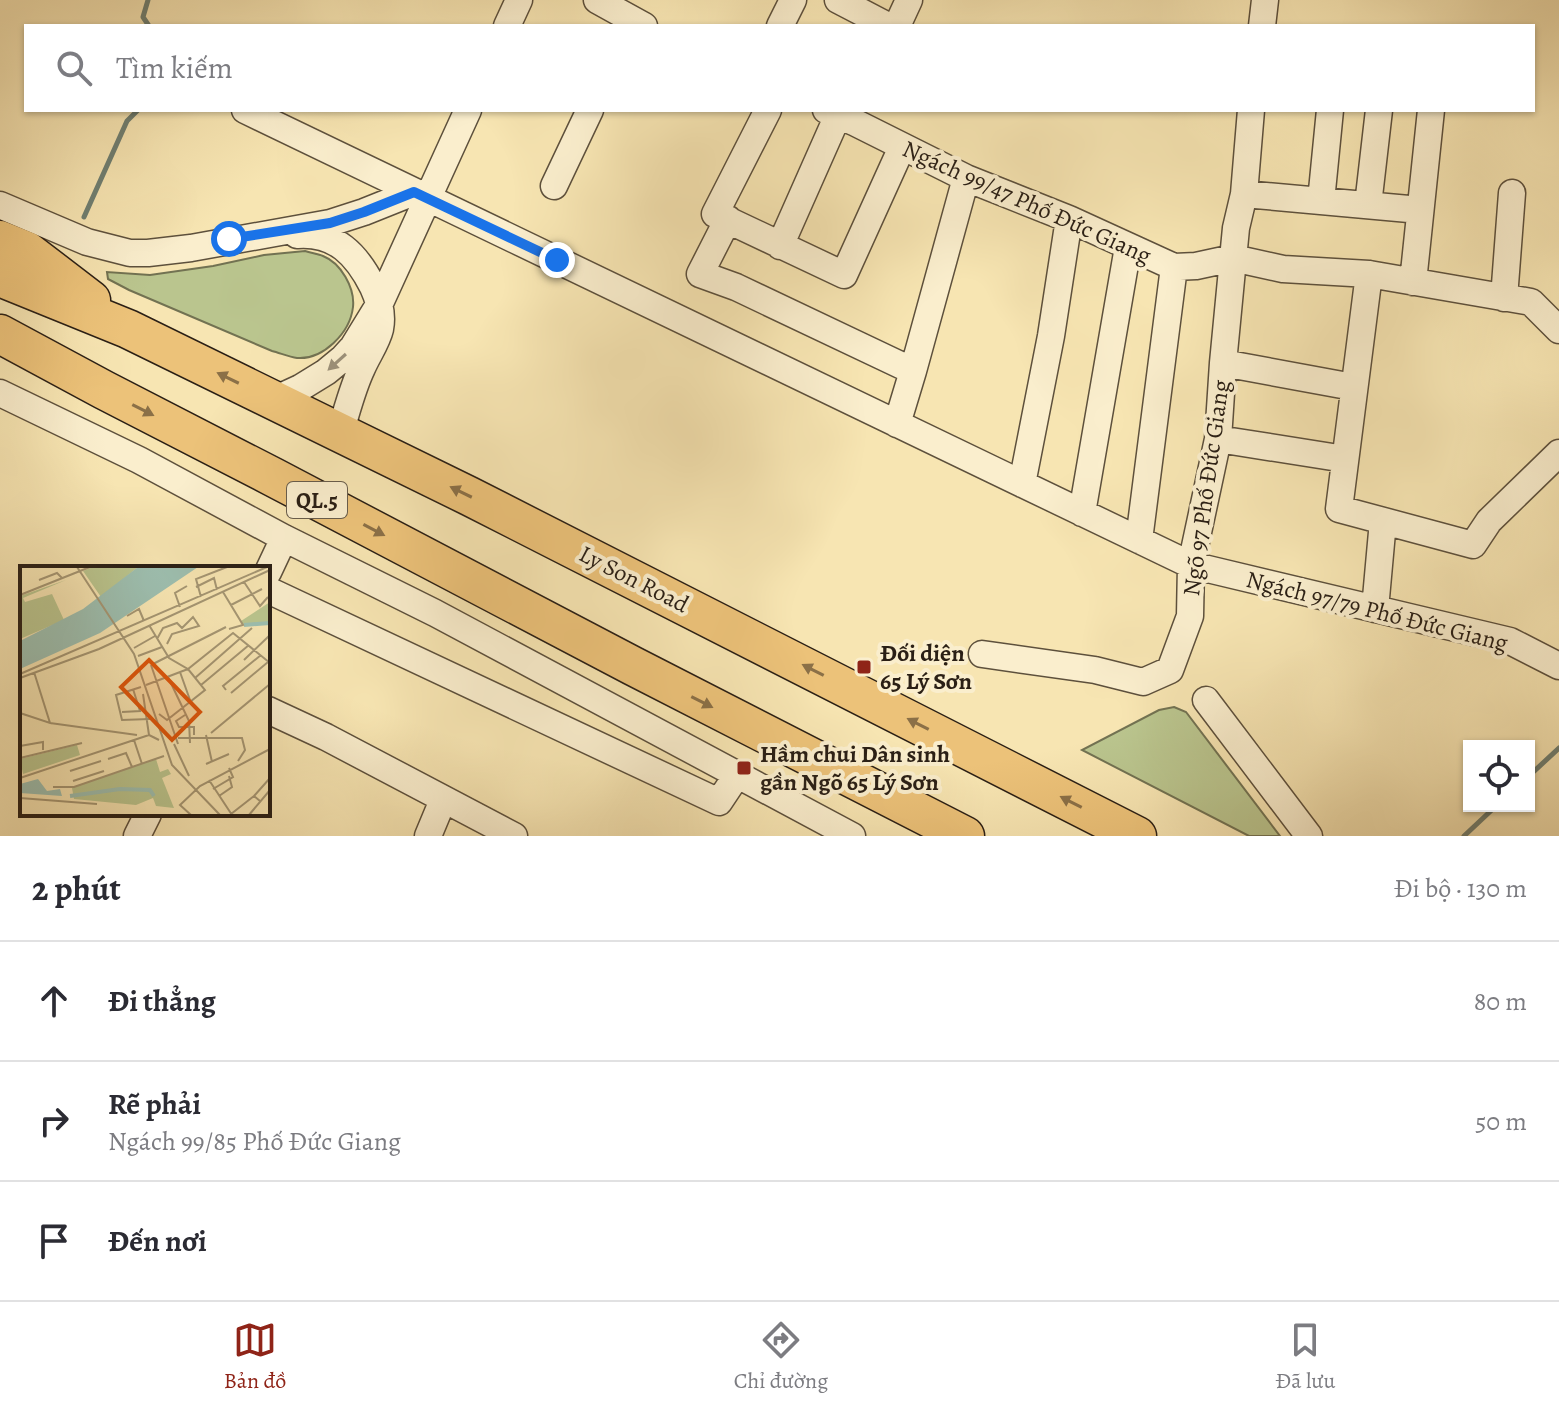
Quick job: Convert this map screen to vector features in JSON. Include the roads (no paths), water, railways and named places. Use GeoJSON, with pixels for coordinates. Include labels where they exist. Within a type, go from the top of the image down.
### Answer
{"type":"FeatureCollection","features":[{"type":"Feature","properties":{"kind":"highway","name":"Ly Son Road"},"geometry":{"type":"LineString","coordinates":[[0,240],[27,251],[128,329]]}},
{"type":"Feature","properties":{"kind":"highway","name":"Ly Son Road"},"geometry":{"type":"LineString","coordinates":[[0,277],[128,329],[274,400],[545,534],[1137,836]]}},
{"type":"Feature","properties":{"kind":"highway","name":"QL.5"},"geometry":{"type":"LineString","coordinates":[[0,334],[646,673],[965,836]]}},
{"type":"Feature","properties":{"kind":"highway"},"geometry":{"type":"LineString","coordinates":[[0,359],[104,390]]}},
{"type":"Feature","properties":{"kind":"street"},"geometry":{"type":"LineString","coordinates":[[508,24],[519,0]]}},
{"type":"Feature","properties":{"kind":"street"},"geometry":{"type":"LineString","coordinates":[[597,0],[638,18]]}},
{"type":"Feature","properties":{"kind":"street"},"geometry":{"type":"LineString","coordinates":[[781,24],[793,0]]}},
{"type":"Feature","properties":{"kind":"street"},"geometry":{"type":"LineString","coordinates":[[838,0],[884,24]]}},
{"type":"Feature","properties":{"kind":"street"},"geometry":{"type":"LineString","coordinates":[[898,24],[909,0]]}},
{"type":"Feature","properties":{"kind":"street"},"geometry":{"type":"LineString","coordinates":[[1262,24],[1265,0]]}},
{"type":"Feature","properties":{"kind":"street","name":"Ngách 97/79 Phố Đức Giang"},"geometry":{"type":"LineString","coordinates":[[249,112],[1191,565],[1510,641],[1559,666]]}},
{"type":"Feature","properties":{"kind":"street"},"geometry":{"type":"LineString","coordinates":[[274,400],[326,372],[353,347],[380,303],[421,195],[440,170],[467,112]]}},
{"type":"Feature","properties":{"kind":"street"},"geometry":{"type":"LineString","coordinates":[[554,186],[589,112]]}},
{"type":"Feature","properties":{"kind":"street"},"geometry":{"type":"LineString","coordinates":[[767,112],[721,217],[700,274],[736,287],[913,371]]}},
{"type":"Feature","properties":{"kind":"street","name":"Ngõ 97 Phố Đức Giang"},"geometry":{"type":"LineString","coordinates":[[982,654],[1095,670],[1143,682],[1170,670],[1190,616],[1191,565],[1218,439],[1236,228],[1244,194],[1251,112]]}},
{"type":"Feature","properties":{"kind":"street"},"geometry":{"type":"LineString","coordinates":[[1321,201],[1330,112]]}},
{"type":"Feature","properties":{"kind":"street"},"geometry":{"type":"LineString","coordinates":[[1368,205],[1379,112]]}},
{"type":"Feature","properties":{"kind":"street"},"geometry":{"type":"LineString","coordinates":[[1413,282],[1431,112]]}},
{"type":"Feature","properties":{"kind":"street"},"geometry":{"type":"LineString","coordinates":[[780,246],[845,114]]}},
{"type":"Feature","properties":{"kind":"street","name":"Ngách 99/47 Phố Đức Giang"},"geometry":{"type":"LineString","coordinates":[[845,114],[902,147],[966,178],[1069,219],[1174,267],[1233,258]]}},
{"type":"Feature","properties":{"kind":"street"},"geometry":{"type":"LineString","coordinates":[[721,217],[844,275],[902,147]]}},
{"type":"Feature","properties":{"kind":"street"},"geometry":{"type":"LineString","coordinates":[[897,424],[966,178]]}},
{"type":"Feature","properties":{"kind":"street"},"geometry":{"type":"LineString","coordinates":[[1504,298],[1512,193]]}},
{"type":"Feature","properties":{"kind":"street"},"geometry":{"type":"LineString","coordinates":[[1244,194],[1420,210]]}},
{"type":"Feature","properties":{"kind":"street"},"geometry":{"type":"LineString","coordinates":[[0,205],[87,242],[130,253],[167,251],[330,223],[421,195]]}},
{"type":"Feature","properties":{"kind":"street"},"geometry":{"type":"LineString","coordinates":[[1022,484],[1051,336],[1069,219]]}},
{"type":"Feature","properties":{"kind":"street"},"geometry":{"type":"LineString","coordinates":[[229,239],[303,234],[321,237],[339,244],[363,268],[380,303],[380,329],[356,381],[340,433]]}},
{"type":"Feature","properties":{"kind":"street"},"geometry":{"type":"LineString","coordinates":[[1082,513],[1128,247]]}},
{"type":"Feature","properties":{"kind":"street"},"geometry":{"type":"LineString","coordinates":[[1233,258],[1283,269],[1369,274],[1531,302],[1558,328]]}},
{"type":"Feature","properties":{"kind":"street"},"geometry":{"type":"LineString","coordinates":[[1139,540],[1174,267]]}},
{"type":"Feature","properties":{"kind":"street"},"geometry":{"type":"LineString","coordinates":[[1369,274],[1339,509],[1473,545],[1489,521],[1559,453]]}},
{"type":"Feature","properties":{"kind":"street"},"geometry":{"type":"LineString","coordinates":[[1223,363],[1353,387]]}},
{"type":"Feature","properties":{"kind":"street"},"geometry":{"type":"LineString","coordinates":[[0,393],[139,460],[284,538],[435,613],[852,836]]}},
{"type":"Feature","properties":{"kind":"street"},"geometry":{"type":"LineString","coordinates":[[1218,439],[1345,459]]}},
{"type":"Feature","properties":{"kind":"street"},"geometry":{"type":"LineString","coordinates":[[1375,609],[1383,521]]}},
{"type":"Feature","properties":{"kind":"street"},"geometry":{"type":"LineString","coordinates":[[270,568],[284,538]]}},
{"type":"Feature","properties":{"kind":"street"},"geometry":{"type":"LineString","coordinates":[[270,591],[719,802],[737,775]]}},
{"type":"Feature","properties":{"kind":"street"},"geometry":{"type":"LineString","coordinates":[[1206,700],[1309,836]]}},
{"type":"Feature","properties":{"kind":"street"},"geometry":{"type":"LineString","coordinates":[[270,711],[514,836]]}},
{"type":"Feature","properties":{"kind":"street"},"geometry":{"type":"LineString","coordinates":[[428,836],[443,800]]}},
{"type":"Feature","properties":{"kind":"street"},"geometry":{"type":"LineString","coordinates":[[137,836],[147,816]]}},
{"type":"Feature","properties":{"kind":"waterway"},"geometry":{"type":"LineString","coordinates":[[148,0],[143,17],[148,24]]}},
{"type":"Feature","properties":{"kind":"waterway"},"geometry":{"type":"LineString","coordinates":[[84,217],[127,121],[136,112]]}},
{"type":"Feature","properties":{"kind":"waterway"},"geometry":{"type":"LineString","coordinates":[[1535,770],[1559,748]]}},
{"type":"Feature","properties":{"kind":"waterway"},"geometry":{"type":"LineString","coordinates":[[1464,836],[1490,812]]}},
{"type":"Feature","properties":{"kind":"place","name":"Đối diện 65 Lý Sơn"},"geometry":{"type":"Point","coordinates":[864,667]}},
{"type":"Feature","properties":{"kind":"place","name":"Hầm chui Dân sinh gần Ngõ 65 Lý Sơn"},"geometry":{"type":"Point","coordinates":[744,768]}}]}
